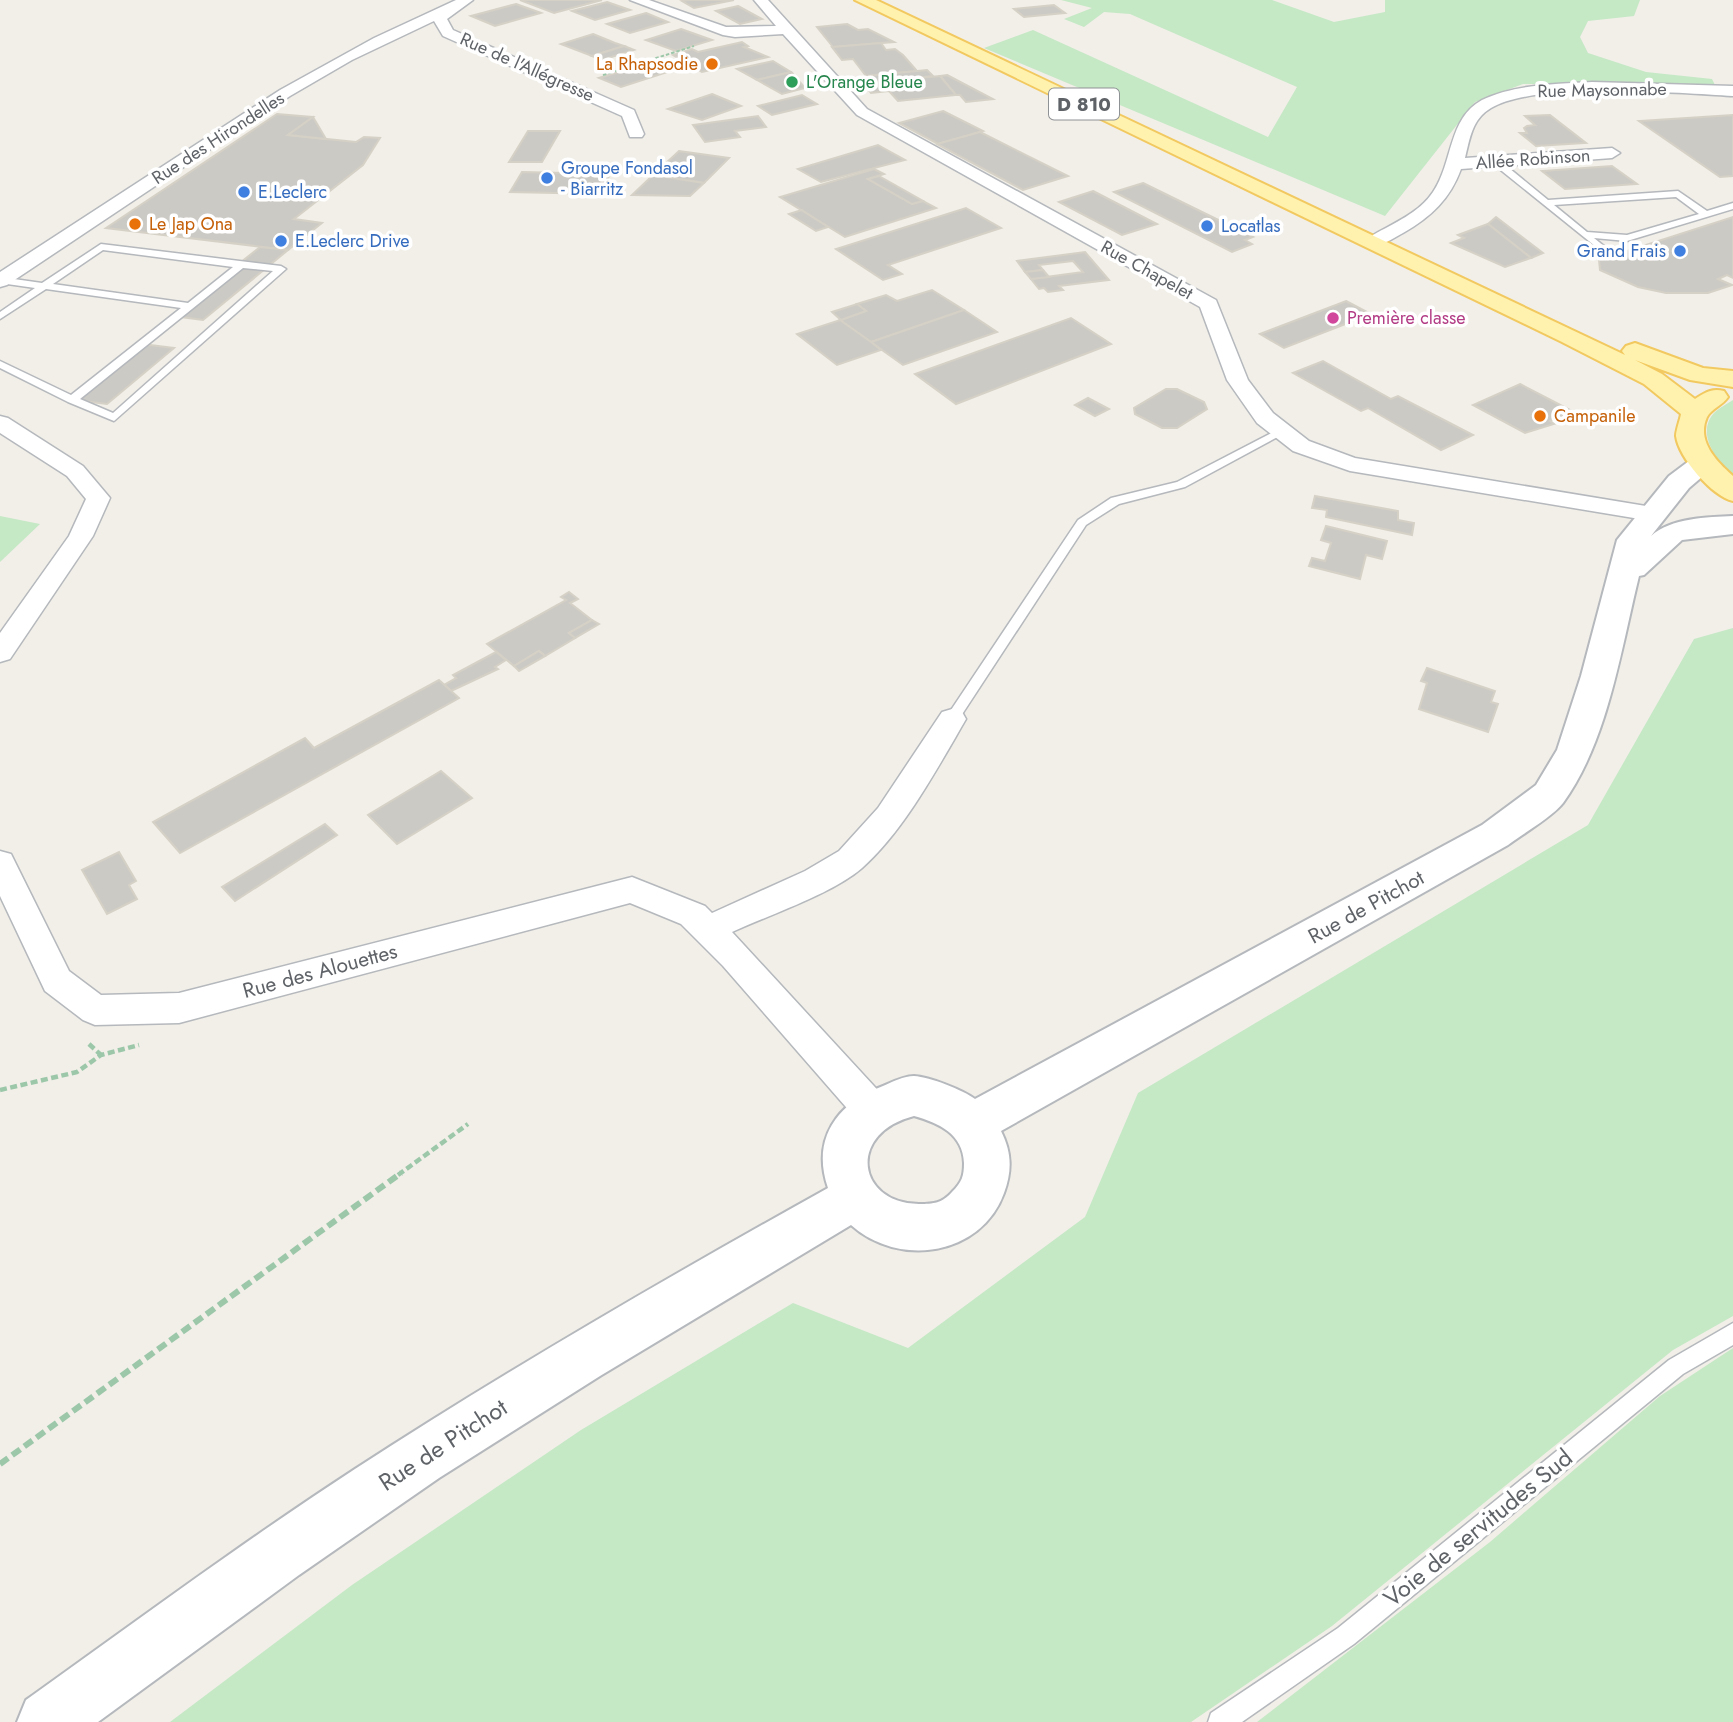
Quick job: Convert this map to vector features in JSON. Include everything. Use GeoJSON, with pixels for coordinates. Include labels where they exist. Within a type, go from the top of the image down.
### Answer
{"type":"FeatureCollection","features":[{"type":"Feature","properties":{"kind":"main road","name":"D 810"},"geometry":{"type":"LineString","coordinates":[[863,0],[1306,209],[1653,379],[1695,412]]}},
{"type":"Feature","properties":{"kind":"main road","name":"D 810"},"geometry":{"type":"LineString","coordinates":[[1306,209],[1644,355],[1699,375],[1733,379]]}},
{"type":"Feature","properties":{"kind":"main road"},"geometry":{"type":"LineString","coordinates":[[1733,390],[1721,392],[1695,412],[1690,436],[1703,464],[1733,492]]}},
{"type":"Feature","properties":{"kind":"street","name":"Rue de l'Allégresse"},"geometry":{"type":"LineString","coordinates":[[466,0],[445,12],[440,19],[448,33],[629,113],[636,134]]}},
{"type":"Feature","properties":{"kind":"street"},"geometry":{"type":"LineString","coordinates":[[637,0],[735,33],[788,29]]}},
{"type":"Feature","properties":{"kind":"street","name":"Rue Chapelet"},"geometry":{"type":"LineString","coordinates":[[761,0],[818,66],[862,111],[1209,304],[1238,380],[1265,418],[1301,446],[1350,464],[1652,514]]}},
{"type":"Feature","properties":{"kind":"street","name":"Rue des Hirondelles"},"geometry":{"type":"LineString","coordinates":[[0,280],[312,78],[390,35],[445,12]]}},
{"type":"Feature","properties":{"kind":"street","name":"Rue Maysonnabe"},"geometry":{"type":"LineString","coordinates":[[1379,239],[1426,212],[1436,202],[1455,164],[1460,141],[1470,117],[1479,108],[1500,98],[1525,91],[1611,88],[1733,91]]}},
{"type":"Feature","properties":{"kind":"street","name":"Allée Robinson"},"geometry":{"type":"LineString","coordinates":[[1455,164],[1612,153]]}},
{"type":"Feature","properties":{"kind":"street"},"geometry":{"type":"LineString","coordinates":[[0,423],[75,471],[98,498],[81,536],[0,653]]}},
{"type":"Feature","properties":{"kind":"street","name":"Rue de Pitchot"},"geometry":{"type":"LineString","coordinates":[[974,1123],[1495,835],[1549,795],[1575,750],[1632,540],[1679,482],[1703,464]]}},
{"type":"Feature","properties":{"kind":"street"},"geometry":{"type":"LineString","coordinates":[[1624,576],[1672,533],[1733,525]]}},
{"type":"Feature","properties":{"kind":"street"},"geometry":{"type":"LineString","coordinates":[[707,929],[816,880],[850,860],[889,816],[952,719]]}},
{"type":"Feature","properties":{"kind":"street","name":"Rue des Alouettes"},"geometry":{"type":"LineString","coordinates":[[0,863],[57,981],[94,1010],[179,1008],[632,890],[694,915],[735,956],[872,1110]]}},
{"type":"Feature","properties":{"kind":"street"},"geometry":{"type":"LineString","coordinates":[[903,1098],[937,1099],[957,1108],[974,1123],[985,1142],[989,1163],[986,1184],[976,1202],[959,1218],[939,1227],[915,1230],[892,1225],[872,1213],[856,1197],[847,1179],[845,1159],[848,1140],[858,1124],[872,1110],[892,1100],[903,1098]]}},
{"type":"Feature","properties":{"kind":"street","name":"Rue de Pitchot"},"geometry":{"type":"LineString","coordinates":[[48,1722],[177,1627],[418,1460],[599,1345],[856,1197]]}},
{"type":"Feature","properties":{"kind":"lane"},"geometry":{"type":"LineString","coordinates":[[1495,161],[1605,251]]}},
{"type":"Feature","properties":{"kind":"lane"},"geometry":{"type":"LineString","coordinates":[[1545,203],[1678,194],[1705,214]]}},
{"type":"Feature","properties":{"kind":"lane"},"geometry":{"type":"LineString","coordinates":[[1584,234],[1627,238],[1733,206]]}},
{"type":"Feature","properties":{"kind":"lane"},"geometry":{"type":"LineString","coordinates":[[0,316],[101,247],[281,269],[114,418],[0,364]]}},
{"type":"Feature","properties":{"kind":"lane"},"geometry":{"type":"LineString","coordinates":[[72,400],[241,265]]}},
{"type":"Feature","properties":{"kind":"lane"},"geometry":{"type":"LineString","coordinates":[[0,280],[190,306]]}},
{"type":"Feature","properties":{"kind":"lane"},"geometry":{"type":"LineString","coordinates":[[952,719],[1083,523],[1115,501],[1181,485],[1281,431]]}},
{"type":"Feature","properties":{"kind":"lane","name":"Voie de servitudes Sud"},"geometry":{"type":"LineString","coordinates":[[1220,1722],[1346,1636],[1676,1367],[1733,1333]]}},
{"type":"Feature","properties":{"kind":"path"},"geometry":{"type":"LineString","coordinates":[[568,85],[735,33]]}},
{"type":"Feature","properties":{"kind":"path"},"geometry":{"type":"LineString","coordinates":[[0,1464],[468,1124]]}},
{"type":"Feature","properties":{"kind":"green space"},"geometry":{"type":"Polygon","coordinates":[[[1061,0],[1272,0],[1334,22],[1385,12],[1385,0],[1640,0],[1634,16],[1588,21],[1580,37],[1588,53],[1646,72],[1712,79],[1715,85],[1523,84],[1475,102],[1385,216],[984,48],[1033,30],[1268,137],[1297,87],[1130,14],[1104,12],[1084,27],[1064,19],[1092,8],[1061,0]]]}},
{"type":"Feature","properties":{"kind":"green space"},"geometry":{"type":"Polygon","coordinates":[[[1733,400],[1733,477],[1715,456],[1707,430],[1714,413],[1733,400]]]}},
{"type":"Feature","properties":{"kind":"green space"},"geometry":{"type":"Polygon","coordinates":[[[0,516],[40,524],[0,562],[0,516]]]}},
{"type":"Feature","properties":{"kind":"green space"},"geometry":{"type":"Polygon","coordinates":[[[1733,628],[1733,1316],[1673,1350],[1332,1626],[1191,1722],[170,1722],[352,1585],[581,1430],[793,1303],[908,1348],[1085,1217],[1138,1093],[1588,825],[1694,639],[1733,628]]]}},
{"type":"Feature","properties":{"kind":"green space"},"geometry":{"type":"Polygon","coordinates":[[[1733,1348],[1733,1722],[1257,1722],[1490,1542],[1660,1396],[1733,1348]]]}},
{"type":"Feature","properties":{"kind":"building"},"geometry":{"type":"Polygon","coordinates":[[[520,0],[602,0],[554,13],[520,0]]]}},
{"type":"Feature","properties":{"kind":"building"},"geometry":{"type":"Polygon","coordinates":[[[734,0],[694,8],[682,1],[734,0]]]}},
{"type":"Feature","properties":{"kind":"building"},"geometry":{"type":"Polygon","coordinates":[[[607,2],[630,10],[595,20],[572,11],[607,2]]]}},
{"type":"Feature","properties":{"kind":"building"},"geometry":{"type":"Polygon","coordinates":[[[516,4],[541,13],[495,26],[471,16],[516,4]]]}},
{"type":"Feature","properties":{"kind":"building"},"geometry":{"type":"Polygon","coordinates":[[[1054,5],[1065,13],[1024,17],[1014,9],[1054,5]]]}},
{"type":"Feature","properties":{"kind":"building"},"geometry":{"type":"Polygon","coordinates":[[[738,6],[762,19],[740,24],[716,11],[738,6]]]}},
{"type":"Feature","properties":{"kind":"building"},"geometry":{"type":"Polygon","coordinates":[[[646,13],[668,22],[630,33],[607,24],[646,13]]]}},
{"type":"Feature","properties":{"kind":"building"},"geometry":{"type":"Polygon","coordinates":[[[847,24],[858,30],[868,29],[894,42],[833,47],[817,27],[847,24]]]}},
{"type":"Feature","properties":{"kind":"building"},"geometry":{"type":"Polygon","coordinates":[[[681,29],[712,40],[676,51],[646,40],[681,29]]]}},
{"type":"Feature","properties":{"kind":"building"},"geometry":{"type":"Polygon","coordinates":[[[593,34],[624,46],[592,56],[561,44],[593,34]]]}},
{"type":"Feature","properties":{"kind":"building","name":"La Rhapsodie"},"geometry":{"type":"Polygon","coordinates":[[[742,42],[748,46],[744,47],[768,57],[702,72],[673,55],[692,49],[698,52],[742,42]]]}},
{"type":"Feature","properties":{"kind":"building"},"geometry":{"type":"Polygon","coordinates":[[[881,43],[886,50],[895,49],[903,55],[917,71],[866,76],[853,59],[842,60],[832,47],[881,43]]]}},
{"type":"Feature","properties":{"kind":"building"},"geometry":{"type":"Polygon","coordinates":[[[624,46],[634,50],[602,60],[592,56],[624,46]]]}},
{"type":"Feature","properties":{"kind":"building"},"geometry":{"type":"Polygon","coordinates":[[[658,60],[680,68],[621,87],[599,78],[658,60]]]}},
{"type":"Feature","properties":{"kind":"building"},"geometry":{"type":"Polygon","coordinates":[[[773,61],[791,72],[757,80],[737,69],[773,61]]]}},
{"type":"Feature","properties":{"kind":"building"},"geometry":{"type":"Polygon","coordinates":[[[927,70],[933,76],[872,83],[866,76],[927,70]]]}},
{"type":"Feature","properties":{"kind":"building"},"geometry":{"type":"Polygon","coordinates":[[[791,72],[805,88],[782,94],[757,80],[791,72]]]}},
{"type":"Feature","properties":{"kind":"building"},"geometry":{"type":"Polygon","coordinates":[[[947,75],[993,99],[966,102],[960,95],[956,95],[940,76],[947,75]]]}},
{"type":"Feature","properties":{"kind":"building"},"geometry":{"type":"Polygon","coordinates":[[[940,76],[956,95],[898,101],[889,91],[871,93],[863,83],[940,76]]]}},
{"type":"Feature","properties":{"kind":"building"},"geometry":{"type":"Polygon","coordinates":[[[712,94],[741,106],[702,120],[668,109],[712,94]]]}},
{"type":"Feature","properties":{"kind":"building"},"geometry":{"type":"Polygon","coordinates":[[[802,95],[817,104],[772,115],[758,106],[802,95]]]}},
{"type":"Feature","properties":{"kind":"building"},"geometry":{"type":"Polygon","coordinates":[[[943,111],[983,131],[938,144],[899,123],[943,111]]]}},
{"type":"Feature","properties":{"kind":"building","name":"E.Leclerc"},"geometry":{"type":"Polygon","coordinates":[[[277,114],[313,117],[288,135],[356,142],[364,137],[380,138],[363,165],[294,219],[322,223],[288,250],[106,228],[277,114]]]}},
{"type":"Feature","properties":{"kind":"building"},"geometry":{"type":"Polygon","coordinates":[[[1550,115],[1586,143],[1536,146],[1520,133],[1527,133],[1524,128],[1535,125],[1525,116],[1550,115]]]}},
{"type":"Feature","properties":{"kind":"building"},"geometry":{"type":"Polygon","coordinates":[[[1733,115],[1733,176],[1720,177],[1639,121],[1733,115]]]}},
{"type":"Feature","properties":{"kind":"building"},"geometry":{"type":"Polygon","coordinates":[[[758,116],[766,127],[735,131],[740,137],[705,142],[693,125],[758,116]]]}},
{"type":"Feature","properties":{"kind":"building"},"geometry":{"type":"Polygon","coordinates":[[[313,117],[326,139],[288,135],[313,117]]]}},
{"type":"Feature","properties":{"kind":"building"},"geometry":{"type":"Polygon","coordinates":[[[528,131],[560,131],[542,162],[509,162],[528,131]]]}},
{"type":"Feature","properties":{"kind":"building"},"geometry":{"type":"Polygon","coordinates":[[[980,132],[1068,176],[1023,190],[937,144],[980,132]]]}},
{"type":"Feature","properties":{"kind":"building"},"geometry":{"type":"Polygon","coordinates":[[[878,145],[905,160],[821,182],[798,169],[878,145]]]}},
{"type":"Feature","properties":{"kind":"building"},"geometry":{"type":"Polygon","coordinates":[[[679,151],[729,158],[704,183],[653,175],[679,151]]]}},
{"type":"Feature","properties":{"kind":"building"},"geometry":{"type":"Polygon","coordinates":[[[1612,166],[1637,184],[1565,189],[1542,171],[1612,166]]]}},
{"type":"Feature","properties":{"kind":"building"},"geometry":{"type":"Polygon","coordinates":[[[874,169],[884,174],[868,179],[912,204],[923,201],[936,208],[845,237],[780,197],[874,169]]]}},
{"type":"Feature","properties":{"kind":"building"},"geometry":{"type":"Polygon","coordinates":[[[522,172],[610,174],[601,194],[510,192],[522,172]]]}},
{"type":"Feature","properties":{"kind":"building"},"geometry":{"type":"Polygon","coordinates":[[[653,175],[704,183],[690,196],[632,195],[653,175]]]}},
{"type":"Feature","properties":{"kind":"building"},"geometry":{"type":"Polygon","coordinates":[[[879,176],[923,201],[912,204],[868,179],[879,176]]]}},
{"type":"Feature","properties":{"kind":"building"},"geometry":{"type":"Polygon","coordinates":[[[1143,183],[1253,237],[1245,240],[1252,244],[1232,252],[1114,192],[1143,183]]]}},
{"type":"Feature","properties":{"kind":"building"},"geometry":{"type":"Polygon","coordinates":[[[1093,191],[1157,224],[1122,235],[1059,202],[1093,191]]]}},
{"type":"Feature","properties":{"kind":"building"},"geometry":{"type":"Polygon","coordinates":[[[966,208],[1001,228],[888,265],[902,274],[883,280],[836,249],[966,208]]]}},
{"type":"Feature","properties":{"kind":"building"},"geometry":{"type":"Polygon","coordinates":[[[802,210],[828,227],[816,231],[789,214],[802,210]]]}},
{"type":"Feature","properties":{"kind":"building"},"geometry":{"type":"Polygon","coordinates":[[[1496,217],[1543,253],[1531,258],[1488,224],[1496,217]]]}},
{"type":"Feature","properties":{"kind":"building","name":"Grand Frais"},"geometry":{"type":"Polygon","coordinates":[[[1733,217],[1733,278],[1727,275],[1718,279],[1732,285],[1708,293],[1666,293],[1638,287],[1600,270],[1599,260],[1733,217]]]}},
{"type":"Feature","properties":{"kind":"building"},"geometry":{"type":"Polygon","coordinates":[[[1488,224],[1531,258],[1505,267],[1451,243],[1464,238],[1458,235],[1488,224]]]}},
{"type":"Feature","properties":{"kind":"building"},"geometry":{"type":"Polygon","coordinates":[[[260,247],[288,250],[203,320],[173,316],[260,247]]]}},
{"type":"Feature","properties":{"kind":"building"},"geometry":{"type":"Polygon","coordinates":[[[1085,252],[1109,280],[1059,286],[1063,290],[1048,292],[1044,288],[1039,289],[1031,279],[1083,272],[1073,261],[1039,265],[1043,270],[1025,272],[1017,261],[1085,252]]]}},
{"type":"Feature","properties":{"kind":"building"},"geometry":{"type":"Polygon","coordinates":[[[1043,270],[1049,277],[1031,279],[1025,272],[1043,270]]]}},
{"type":"Feature","properties":{"kind":"building"},"geometry":{"type":"Polygon","coordinates":[[[932,290],[964,310],[871,342],[840,320],[866,311],[857,304],[886,295],[897,301],[932,290]]]}},
{"type":"Feature","properties":{"kind":"building"},"geometry":{"type":"Polygon","coordinates":[[[1346,301],[1371,314],[1284,348],[1260,334],[1346,301]]]}},
{"type":"Feature","properties":{"kind":"building"},"geometry":{"type":"Polygon","coordinates":[[[857,304],[866,311],[841,320],[832,312],[857,304]]]}},
{"type":"Feature","properties":{"kind":"building"},"geometry":{"type":"Polygon","coordinates":[[[964,310],[997,332],[903,365],[871,342],[964,310]]]}},
{"type":"Feature","properties":{"kind":"building"},"geometry":{"type":"Polygon","coordinates":[[[1071,318],[1111,344],[956,404],[915,374],[1071,318]]]}},
{"type":"Feature","properties":{"kind":"building"},"geometry":{"type":"Polygon","coordinates":[[[840,320],[881,350],[837,365],[797,334],[840,320]]]}},
{"type":"Feature","properties":{"kind":"building"},"geometry":{"type":"Polygon","coordinates":[[[142,344],[174,348],[107,404],[74,400],[142,344]]]}},
{"type":"Feature","properties":{"kind":"building"},"geometry":{"type":"Polygon","coordinates":[[[1323,361],[1391,399],[1398,396],[1473,435],[1441,450],[1368,408],[1361,411],[1293,373],[1323,361]]]}},
{"type":"Feature","properties":{"kind":"building"},"geometry":{"type":"Polygon","coordinates":[[[1520,384],[1572,411],[1550,421],[1554,424],[1525,433],[1473,405],[1520,384]]]}},
{"type":"Feature","properties":{"kind":"building"},"geometry":{"type":"Polygon","coordinates":[[[1166,389],[1177,389],[1204,402],[1207,409],[1177,428],[1162,428],[1135,414],[1134,408],[1166,389]]]}},
{"type":"Feature","properties":{"kind":"building"},"geometry":{"type":"Polygon","coordinates":[[[1088,398],[1109,409],[1095,416],[1075,405],[1088,398]]]}},
{"type":"Feature","properties":{"kind":"building"},"geometry":{"type":"Polygon","coordinates":[[[1315,496],[1398,511],[1398,520],[1414,523],[1412,535],[1326,517],[1327,510],[1312,508],[1315,496]]]}},
{"type":"Feature","properties":{"kind":"building"},"geometry":{"type":"Polygon","coordinates":[[[1326,526],[1387,541],[1382,559],[1366,555],[1360,579],[1309,566],[1312,558],[1325,561],[1331,543],[1321,540],[1326,526]]]}},
{"type":"Feature","properties":{"kind":"building"},"geometry":{"type":"Polygon","coordinates":[[[569,592],[578,599],[570,603],[592,620],[569,633],[575,638],[545,656],[539,651],[514,666],[487,644],[566,600],[561,597],[569,592]]]}},
{"type":"Feature","properties":{"kind":"building"},"geometry":{"type":"Polygon","coordinates":[[[592,620],[599,624],[575,638],[569,633],[592,620]]]}},
{"type":"Feature","properties":{"kind":"building"},"geometry":{"type":"Polygon","coordinates":[[[539,651],[545,656],[519,671],[514,666],[539,651]]]}},
{"type":"Feature","properties":{"kind":"building"},"geometry":{"type":"Polygon","coordinates":[[[496,652],[506,660],[495,667],[498,669],[451,691],[444,685],[456,678],[453,675],[496,652]]]}},
{"type":"Feature","properties":{"kind":"building"},"geometry":{"type":"Polygon","coordinates":[[[1427,668],[1495,691],[1491,702],[1498,704],[1488,732],[1419,709],[1427,683],[1421,681],[1427,668]]]}},
{"type":"Feature","properties":{"kind":"building"},"geometry":{"type":"Polygon","coordinates":[[[439,680],[459,698],[180,853],[153,822],[305,738],[314,748],[439,680]]]}},
{"type":"Feature","properties":{"kind":"building"},"geometry":{"type":"Polygon","coordinates":[[[441,771],[472,798],[397,844],[368,815],[441,771]]]}},
{"type":"Feature","properties":{"kind":"building"},"geometry":{"type":"Polygon","coordinates":[[[325,824],[337,835],[235,901],[222,887],[325,824]]]}},
{"type":"Feature","properties":{"kind":"building"},"geometry":{"type":"Polygon","coordinates":[[[119,852],[136,881],[129,885],[137,899],[107,914],[82,870],[119,852]]]}},
{"type":"Feature","properties":{"kind":"place","name":"La Rhapsodie"},"geometry":{"type":"Point","coordinates":[712,64]}},
{"type":"Feature","properties":{"kind":"place","name":"L'Orange Bleue"},"geometry":{"type":"Point","coordinates":[792,82]}},
{"type":"Feature","properties":{"kind":"place","name":"Groupe Fondasol - Biarritz"},"geometry":{"type":"Point","coordinates":[547,178]}},
{"type":"Feature","properties":{"kind":"place","name":"E.Leclerc"},"geometry":{"type":"Point","coordinates":[244,192]}},
{"type":"Feature","properties":{"kind":"place","name":"Le Jap Ona"},"geometry":{"type":"Point","coordinates":[135,224]}},
{"type":"Feature","properties":{"kind":"place","name":"Locatlas"},"geometry":{"type":"Point","coordinates":[1207,226]}},
{"type":"Feature","properties":{"kind":"place","name":"E.Leclerc Drive"},"geometry":{"type":"Point","coordinates":[281,241]}},
{"type":"Feature","properties":{"kind":"place","name":"Grand Frais"},"geometry":{"type":"Point","coordinates":[1680,251]}},
{"type":"Feature","properties":{"kind":"place","name":"Première classe"},"geometry":{"type":"Point","coordinates":[1333,318]}},
{"type":"Feature","properties":{"kind":"place","name":"Campanile"},"geometry":{"type":"Point","coordinates":[1540,416]}}]}
